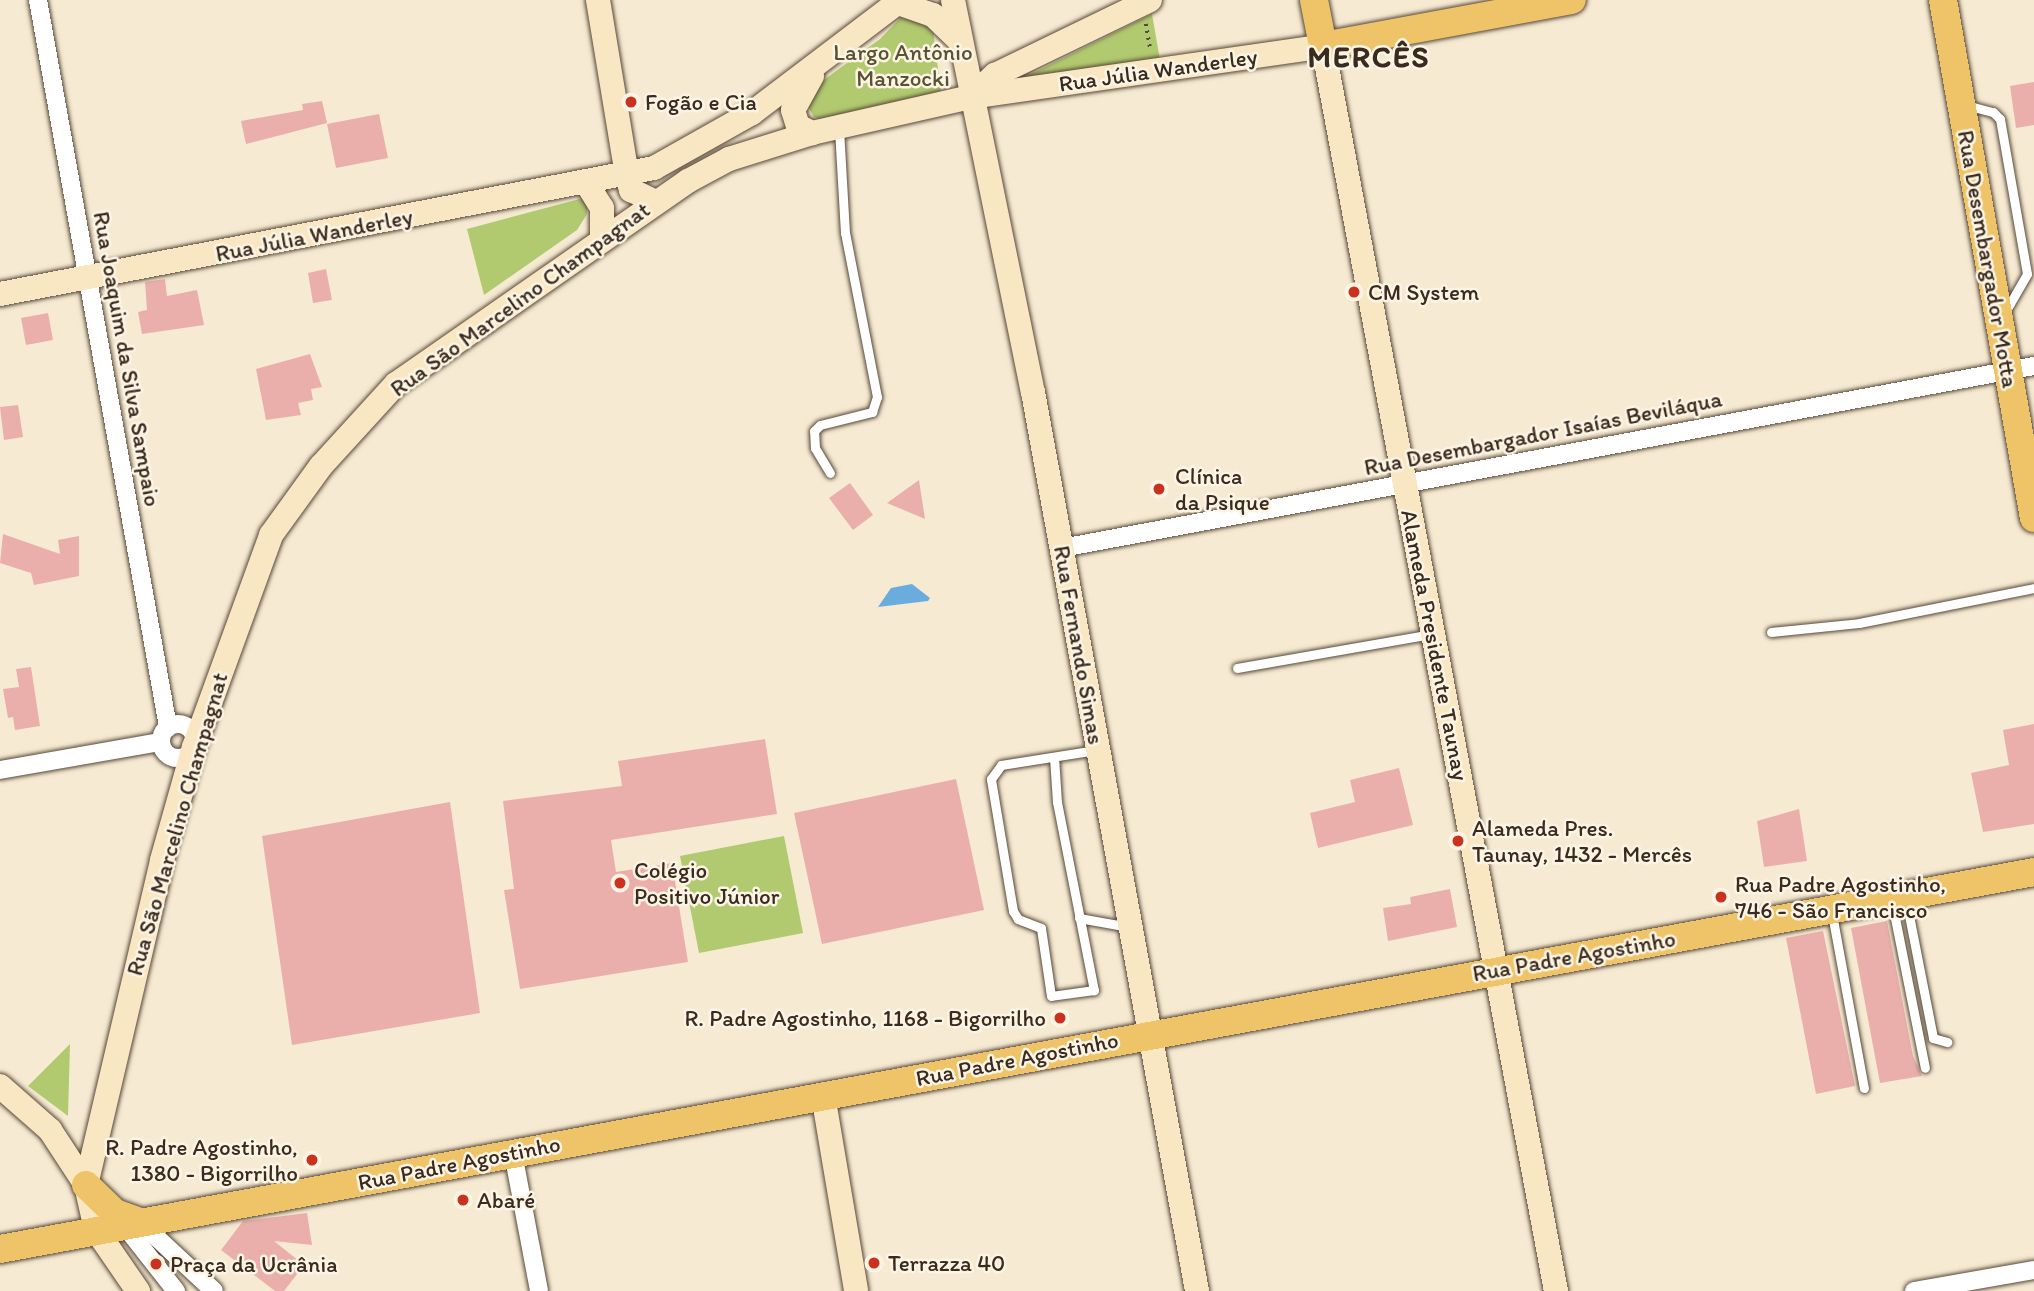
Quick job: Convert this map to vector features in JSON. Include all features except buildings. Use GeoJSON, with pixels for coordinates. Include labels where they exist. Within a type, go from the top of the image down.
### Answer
{"type":"FeatureCollection","features":[{"type":"Feature","properties":{"kind":"main road"},"geometry":{"type":"LineString","coordinates":[[598,0],[631,190],[656,202]]}},
{"type":"Feature","properties":{"kind":"main road","name":"Rua Fernando Simas"},"geometry":{"type":"LineString","coordinates":[[953,0],[1062,548],[1197,1291]]}},
{"type":"Feature","properties":{"kind":"main road","name":"Alameda Presidente Taunay"},"geometry":{"type":"LineString","coordinates":[[1314,0],[1556,1291]]}},
{"type":"Feature","properties":{"kind":"main road","name":"Rua Júlia Wanderley"},"geometry":{"type":"LineString","coordinates":[[748,154],[812,133],[971,96],[1323,46],[1572,0]]}},
{"type":"Feature","properties":{"kind":"main road","name":"Rua Desembargador Motta"},"geometry":{"type":"LineString","coordinates":[[1943,0],[1999,320],[2021,368],[2034,518]]}},
{"type":"Feature","properties":{"kind":"main road"},"geometry":{"type":"LineString","coordinates":[[900,2],[933,15],[961,42]]}},
{"type":"Feature","properties":{"kind":"main road","name":"Rua São Marcelino Champagnat"},"geometry":{"type":"LineString","coordinates":[[627,176],[687,153],[818,66],[900,2]]}},
{"type":"Feature","properties":{"kind":"main road"},"geometry":{"type":"LineString","coordinates":[[971,96],[995,75],[1146,2]]}},
{"type":"Feature","properties":{"kind":"main road"},"geometry":{"type":"LineString","coordinates":[[812,133],[798,126],[793,110],[818,66]]}},
{"type":"Feature","properties":{"kind":"main road","name":"Rua São Marcelino Champagnat"},"geometry":{"type":"LineString","coordinates":[[96,1230],[86,1185],[135,962],[194,747],[267,544],[321,466],[396,384],[709,167],[748,154]]}},
{"type":"Feature","properties":{"kind":"main road","name":"Rua Júlia Wanderley"},"geometry":{"type":"LineString","coordinates":[[0,294],[627,176]]}},
{"type":"Feature","properties":{"kind":"main road"},"geometry":{"type":"LineString","coordinates":[[587,184],[602,208],[602,239]]}},
{"type":"Feature","properties":{"kind":"main road","name":"Rua Padre Agostinho"},"geometry":{"type":"LineString","coordinates":[[0,1249],[2034,872]]}},
{"type":"Feature","properties":{"kind":"main road"},"geometry":{"type":"LineString","coordinates":[[0,1086],[50,1130],[86,1185],[114,1213],[132,1224]]}},
{"type":"Feature","properties":{"kind":"main road"},"geometry":{"type":"LineString","coordinates":[[823,1095],[856,1291]]}},
{"type":"Feature","properties":{"kind":"main road"},"geometry":{"type":"LineString","coordinates":[[96,1230],[138,1291]]}},
{"type":"Feature","properties":{"kind":"street","name":"Rua Joaquim da Silva Sampaio"},"geometry":{"type":"LineString","coordinates":[[38,0],[88,277],[165,735]]}},
{"type":"Feature","properties":{"kind":"street","name":"Rua Desembargador Isaías Beviláqua"},"geometry":{"type":"LineString","coordinates":[[1062,548],[2021,368]]}},
{"type":"Feature","properties":{"kind":"street"},"geometry":{"type":"LineString","coordinates":[[0,770],[165,735],[189,727],[194,747],[187,756],[176,758],[166,753],[165,735]]}},
{"type":"Feature","properties":{"kind":"street"},"geometry":{"type":"LineString","coordinates":[[513,1153],[539,1291]]}},
{"type":"Feature","properties":{"kind":"street"},"geometry":{"type":"LineString","coordinates":[[132,1224],[176,1291]]}},
{"type":"Feature","properties":{"kind":"street"},"geometry":{"type":"LineString","coordinates":[[132,1224],[214,1291]]}},
{"type":"Feature","properties":{"kind":"street"},"geometry":{"type":"LineString","coordinates":[[1914,1291],[2034,1270]]}},
{"type":"Feature","properties":{"kind":"lane"},"geometry":{"type":"LineString","coordinates":[[830,472],[815,448],[814,431],[820,425],[872,412],[877,397],[845,233],[839,128]]}},
{"type":"Feature","properties":{"kind":"lane"},"geometry":{"type":"LineString","coordinates":[[1771,632],[1859,623],[2034,588]]}},
{"type":"Feature","properties":{"kind":"lane"},"geometry":{"type":"LineString","coordinates":[[1237,668],[1433,633]]}},
{"type":"Feature","properties":{"kind":"lane"},"geometry":{"type":"LineString","coordinates":[[1054,757],[1057,802],[1094,990],[1051,996],[1041,928],[1018,919],[1013,911],[991,779],[1001,765],[1098,749]]}},
{"type":"Feature","properties":{"kind":"lane"},"geometry":{"type":"LineString","coordinates":[[1898,897],[1933,1038],[1947,1042]]}},
{"type":"Feature","properties":{"kind":"lane"},"geometry":{"type":"LineString","coordinates":[[1898,897],[1925,1068]]}},
{"type":"Feature","properties":{"kind":"lane"},"geometry":{"type":"LineString","coordinates":[[1831,909],[1864,1088]]}},
{"type":"Feature","properties":{"kind":"lane"},"geometry":{"type":"LineString","coordinates":[[1079,918],[1131,928]]}},
{"type":"Feature","properties":{"kind":"path"},"geometry":{"type":"LineString","coordinates":[[1146,2],[1154,71]]}},
{"type":"Feature","properties":{"kind":"green space","name":"Largo Antônio Manzocki"},"geometry":{"type":"Polygon","coordinates":[[[918,0],[929,0],[941,91],[822,121],[814,117],[807,105],[821,82],[880,39],[918,0]]]}},
{"type":"Feature","properties":{"kind":"green space"},"geometry":{"type":"Polygon","coordinates":[[[1152,14],[1160,60],[997,91],[1152,14]]]}},
{"type":"Feature","properties":{"kind":"green space"},"geometry":{"type":"Polygon","coordinates":[[[587,197],[587,214],[577,230],[484,295],[467,229],[587,197]]]}},
{"type":"Feature","properties":{"kind":"green space"},"geometry":{"type":"Polygon","coordinates":[[[784,836],[803,933],[699,953],[680,856],[784,836]]]}},
{"type":"Feature","properties":{"kind":"green space"},"geometry":{"type":"Polygon","coordinates":[[[70,1044],[68,1116],[28,1086],[70,1044]]]}},
{"type":"Feature","properties":{"kind":"water"},"geometry":{"type":"Polygon","coordinates":[[[912,584],[930,598],[928,601],[878,607],[891,588],[912,584]]]}},
{"type":"Feature","properties":{"kind":"place","name":"Fogão e Cia"},"geometry":{"type":"Point","coordinates":[631,102]}},
{"type":"Feature","properties":{"kind":"place","name":"CM System"},"geometry":{"type":"Point","coordinates":[1354,292]}},
{"type":"Feature","properties":{"kind":"place","name":"Clínica da Psique"},"geometry":{"type":"Point","coordinates":[1159,489]}},
{"type":"Feature","properties":{"kind":"place","name":"Alameda Pres. Taunay, 1432 - Mercês"},"geometry":{"type":"Point","coordinates":[1458,841]}},
{"type":"Feature","properties":{"kind":"place","name":"Colégio Positivo Júnior"},"geometry":{"type":"Point","coordinates":[620,883]}},
{"type":"Feature","properties":{"kind":"place","name":"Rua Padre Agostinho, 746 - São Francisco"},"geometry":{"type":"Point","coordinates":[1721,897]}},
{"type":"Feature","properties":{"kind":"place","name":"R. Padre Agostinho, 1168 - Bigorrilho"},"geometry":{"type":"Point","coordinates":[1060,1018]}},
{"type":"Feature","properties":{"kind":"place","name":"R. Padre Agostinho, 1380 - Bigorrilho"},"geometry":{"type":"Point","coordinates":[312,1160]}},
{"type":"Feature","properties":{"kind":"place","name":"Abaré"},"geometry":{"type":"Point","coordinates":[463,1200]}},
{"type":"Feature","properties":{"kind":"place","name":"Terrazza 40"},"geometry":{"type":"Point","coordinates":[874,1263]}},
{"type":"Feature","properties":{"kind":"place","name":"Praça da Ucrânia"},"geometry":{"type":"Point","coordinates":[156,1264]}},
{"type":"Feature","properties":{"kind":"district","name":"MERCÊS"},"geometry":{"type":"Point","coordinates":[1369,57]}}]}
